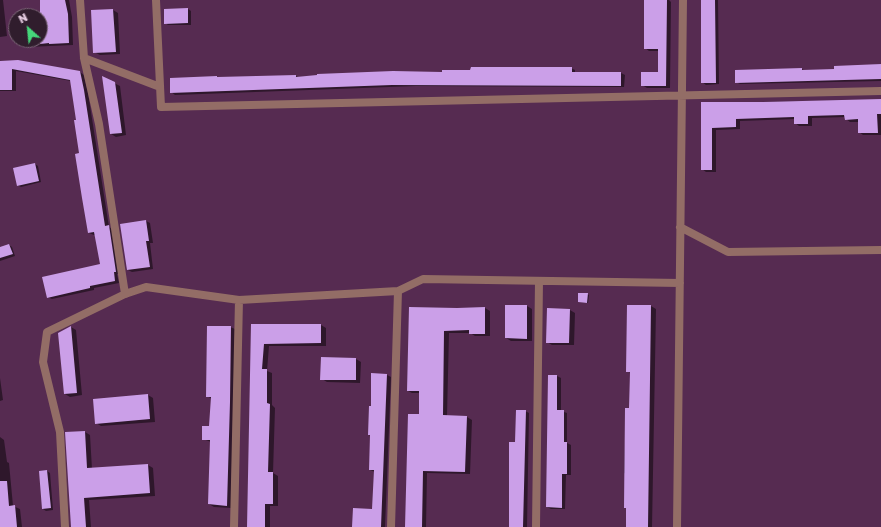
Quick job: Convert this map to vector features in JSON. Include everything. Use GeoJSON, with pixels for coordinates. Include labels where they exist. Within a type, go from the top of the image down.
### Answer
{"type":"FeatureCollection","features":[{"type":"Feature","properties":{"kind":"street"},"geometry":{"type":"LineString","coordinates":[[80,0],[84,58],[99,124],[125,294]]}},
{"type":"Feature","properties":{"kind":"street"},"geometry":{"type":"LineString","coordinates":[[156,0],[161,107],[881,91]]}},
{"type":"Feature","properties":{"kind":"street"},"geometry":{"type":"LineString","coordinates":[[677,527],[683,0]]}},
{"type":"Feature","properties":{"kind":"street"},"geometry":{"type":"LineString","coordinates":[[84,58],[160,87]]}},
{"type":"Feature","properties":{"kind":"street"},"geometry":{"type":"LineString","coordinates":[[680,227],[728,252],[881,250]]}},
{"type":"Feature","properties":{"kind":"street"},"geometry":{"type":"LineString","coordinates":[[65,527],[60,432],[43,362],[47,332],[125,294],[146,287],[239,300],[398,291],[423,279],[680,283]]}},
{"type":"Feature","properties":{"kind":"street"},"geometry":{"type":"LineString","coordinates":[[536,527],[539,281]]}},
{"type":"Feature","properties":{"kind":"street"},"geometry":{"type":"LineString","coordinates":[[391,527],[398,291]]}},
{"type":"Feature","properties":{"kind":"street"},"geometry":{"type":"LineString","coordinates":[[234,527],[239,300]]}},
{"type":"Feature","properties":{"kind":"building"},"geometry":{"type":"Polygon","coordinates":[[[40,0],[65,0],[68,14],[69,43],[48,43],[48,8],[40,8],[40,0]]]}},
{"type":"Feature","properties":{"kind":"building"},"geometry":{"type":"Polygon","coordinates":[[[644,0],[667,0],[666,86],[641,86],[641,72],[658,72],[658,49],[644,49],[644,0]]]}},
{"type":"Feature","properties":{"kind":"building"},"geometry":{"type":"Polygon","coordinates":[[[701,0],[715,0],[716,83],[701,83],[701,0]]]}},
{"type":"Feature","properties":{"kind":"building"},"geometry":{"type":"Polygon","coordinates":[[[188,8],[188,23],[164,24],[164,9],[188,8]]]}},
{"type":"Feature","properties":{"kind":"building"},"geometry":{"type":"Polygon","coordinates":[[[113,9],[116,52],[93,53],[91,10],[113,9]]]}},
{"type":"Feature","properties":{"kind":"building"},"geometry":{"type":"Polygon","coordinates":[[[18,60],[80,71],[105,226],[109,225],[116,272],[114,272],[115,281],[90,286],[90,288],[47,298],[42,277],[100,264],[94,232],[88,233],[82,198],[75,154],[79,153],[70,80],[12,69],[12,90],[0,90],[0,61],[18,60]]]}},
{"type":"Feature","properties":{"kind":"building"},"geometry":{"type":"Polygon","coordinates":[[[881,64],[881,79],[735,83],[735,70],[802,68],[802,70],[834,69],[834,66],[881,64]]]}},
{"type":"Feature","properties":{"kind":"building"},"geometry":{"type":"Polygon","coordinates":[[[471,67],[572,67],[572,72],[621,72],[621,86],[392,85],[170,93],[170,78],[296,75],[296,77],[317,74],[393,71],[442,72],[442,70],[470,70],[471,67]]]}},
{"type":"Feature","properties":{"kind":"building"},"geometry":{"type":"Polygon","coordinates":[[[102,76],[115,82],[122,133],[110,134],[102,76]]]}},
{"type":"Feature","properties":{"kind":"building"},"geometry":{"type":"Polygon","coordinates":[[[881,99],[881,114],[877,114],[878,133],[858,133],[858,119],[845,120],[844,115],[808,116],[808,124],[794,124],[794,117],[736,119],[736,127],[712,128],[712,170],[701,170],[701,102],[881,99]]]}},
{"type":"Feature","properties":{"kind":"building"},"geometry":{"type":"Polygon","coordinates":[[[35,163],[39,181],[17,186],[13,168],[35,163]]]}},
{"type":"Feature","properties":{"kind":"building"},"geometry":{"type":"Polygon","coordinates":[[[146,220],[149,241],[146,241],[150,267],[127,270],[120,224],[146,220]]]}},
{"type":"Feature","properties":{"kind":"building"},"geometry":{"type":"Polygon","coordinates":[[[9,244],[13,254],[0,258],[0,247],[9,244]]]}},
{"type":"Feature","properties":{"kind":"building"},"geometry":{"type":"Polygon","coordinates":[[[578,293],[588,293],[587,303],[578,302],[578,293]]]}},
{"type":"Feature","properties":{"kind":"building"},"geometry":{"type":"Polygon","coordinates":[[[505,305],[527,305],[527,339],[505,338],[505,305]]]}},
{"type":"Feature","properties":{"kind":"building"},"geometry":{"type":"Polygon","coordinates":[[[627,305],[651,305],[648,527],[626,527],[626,508],[624,508],[625,408],[629,408],[630,372],[626,372],[627,305]]]}},
{"type":"Feature","properties":{"kind":"building"},"geometry":{"type":"Polygon","coordinates":[[[409,307],[485,307],[485,334],[469,334],[469,330],[444,331],[443,415],[467,416],[465,472],[423,471],[422,527],[405,527],[408,414],[419,414],[419,391],[407,391],[409,307]]]}},
{"type":"Feature","properties":{"kind":"building"},"geometry":{"type":"Polygon","coordinates":[[[547,308],[570,309],[569,343],[546,343],[547,308]]]}},
{"type":"Feature","properties":{"kind":"building"},"geometry":{"type":"Polygon","coordinates":[[[251,324],[321,324],[321,343],[264,344],[262,369],[267,369],[267,403],[270,404],[268,472],[273,472],[273,504],[265,504],[265,527],[247,527],[251,324]]]}},
{"type":"Feature","properties":{"kind":"building"},"geometry":{"type":"Polygon","coordinates":[[[71,326],[77,393],[64,394],[58,333],[71,326]]]}},
{"type":"Feature","properties":{"kind":"building"},"geometry":{"type":"Polygon","coordinates":[[[207,326],[231,326],[227,506],[208,504],[210,440],[202,440],[202,426],[209,426],[211,397],[206,397],[207,326]]]}},
{"type":"Feature","properties":{"kind":"building"},"geometry":{"type":"Polygon","coordinates":[[[321,357],[356,358],[356,380],[320,380],[321,357]]]}},
{"type":"Feature","properties":{"kind":"building"},"geometry":{"type":"Polygon","coordinates":[[[371,373],[387,374],[381,527],[352,527],[353,508],[372,509],[374,470],[369,470],[370,435],[368,435],[369,406],[371,406],[371,373]]]}},
{"type":"Feature","properties":{"kind":"building"},"geometry":{"type":"Polygon","coordinates":[[[548,375],[557,375],[557,410],[564,410],[564,442],[567,442],[567,474],[562,474],[562,508],[546,507],[548,375]]]}},
{"type":"Feature","properties":{"kind":"building"},"geometry":{"type":"Polygon","coordinates":[[[148,394],[150,419],[95,424],[93,399],[148,394]]]}},
{"type":"Feature","properties":{"kind":"building"},"geometry":{"type":"Polygon","coordinates":[[[516,410],[526,410],[523,527],[509,527],[509,442],[515,442],[516,410]]]}},
{"type":"Feature","properties":{"kind":"building"},"geometry":{"type":"Polygon","coordinates":[[[85,431],[87,468],[148,464],[150,493],[84,498],[86,527],[71,527],[65,432],[85,431]]]}},
{"type":"Feature","properties":{"kind":"building"},"geometry":{"type":"Polygon","coordinates":[[[47,470],[51,508],[42,509],[39,471],[47,470]]]}},
{"type":"Feature","properties":{"kind":"building"},"geometry":{"type":"Polygon","coordinates":[[[0,481],[7,481],[9,506],[15,505],[17,527],[0,527],[0,481]]]}}]}
